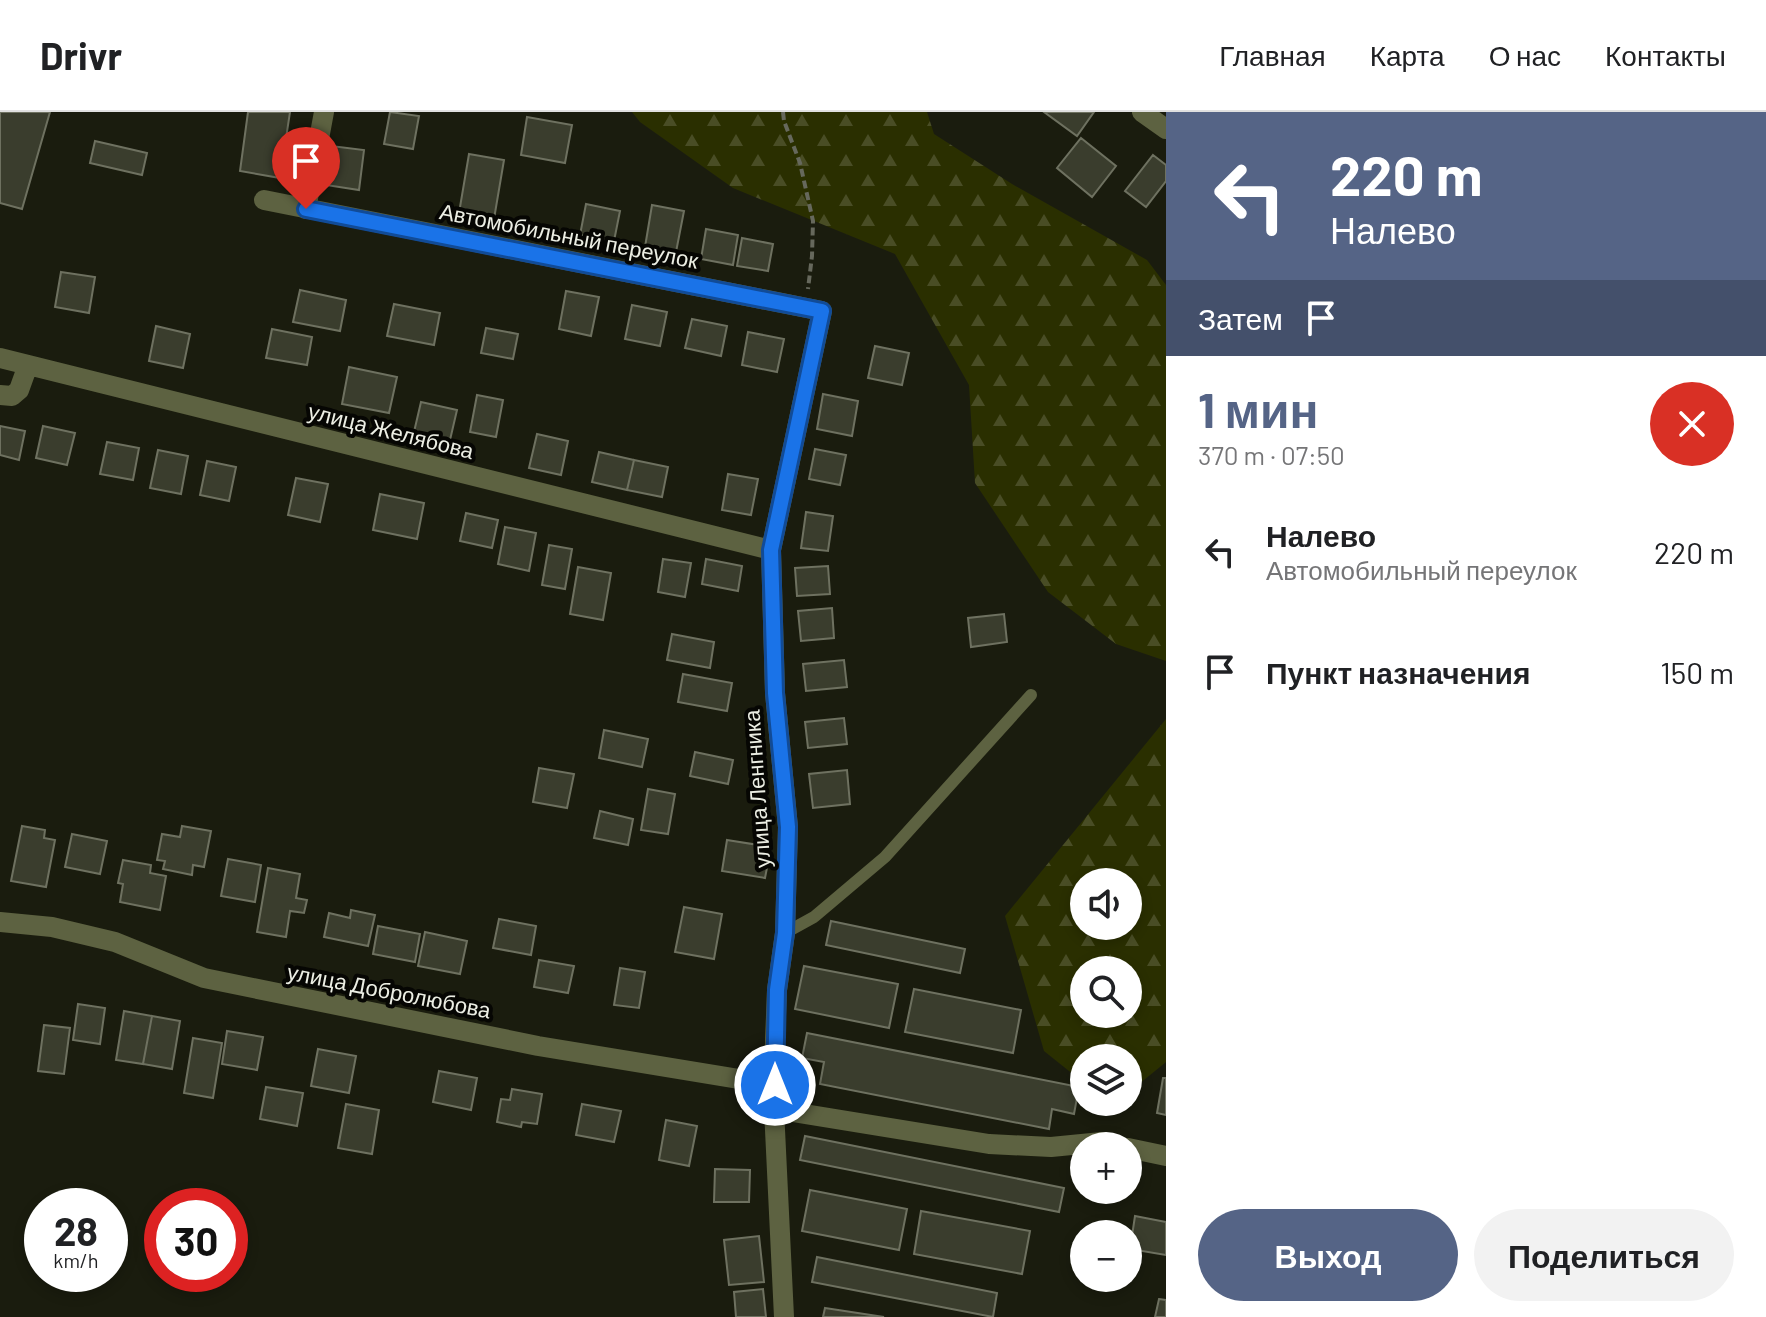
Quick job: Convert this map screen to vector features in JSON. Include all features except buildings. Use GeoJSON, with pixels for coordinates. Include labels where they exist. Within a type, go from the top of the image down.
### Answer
{"type":"FeatureCollection","features":[{"type":"Feature","properties":{"kind":"street"},"geometry":{"type":"LineString","coordinates":[[306,209],[324,112]]}},
{"type":"Feature","properties":{"kind":"street"},"geometry":{"type":"LineString","coordinates":[[1142,112],[1166,129]]}},
{"type":"Feature","properties":{"kind":"street","name":"Автомобильный переулок"},"geometry":{"type":"LineString","coordinates":[[264,200],[814,310]]}},
{"type":"Feature","properties":{"kind":"street","name":"улица Ленгника"},"geometry":{"type":"LineString","coordinates":[[784,1317],[774,1109],[777,990],[785,933],[788,827],[775,693],[771,550],[814,310]]}},
{"type":"Feature","properties":{"kind":"street","name":"улица Желябова"},"geometry":{"type":"LineString","coordinates":[[0,358],[771,550]]}},
{"type":"Feature","properties":{"kind":"street"},"geometry":{"type":"LineString","coordinates":[[0,395],[12,396],[19,390],[28,365]]}},
{"type":"Feature","properties":{"kind":"street","name":"улица Добролюбова"},"geometry":{"type":"LineString","coordinates":[[0,922],[52,927],[115,942],[204,978],[538,1046],[775,1085]]}},
{"type":"Feature","properties":{"kind":"street"},"geometry":{"type":"LineString","coordinates":[[774,1109],[989,1144],[1070,1145]]}},
{"type":"Feature","properties":{"kind":"street"},"geometry":{"type":"LineString","coordinates":[[1142,1151],[1166,1156]]}},
{"type":"Feature","properties":{"kind":"lane"},"geometry":{"type":"LineString","coordinates":[[785,933],[814,917],[885,857],[1031,695]]}},
{"type":"Feature","properties":{"kind":"path"},"geometry":{"type":"LineString","coordinates":[[783,112],[800,163],[813,221],[814,310]]}},
{"type":"Feature","properties":{"kind":"green space"},"geometry":{"type":"Polygon","coordinates":[[[632,112],[927,112],[934,134],[1012,184],[1147,260],[1166,285],[1166,661],[1116,644],[1048,592],[975,483],[969,385],[895,254],[733,188],[640,122],[632,112]]]}},
{"type":"Feature","properties":{"kind":"green space"},"geometry":{"type":"Polygon","coordinates":[[[1166,719],[1166,1062],[1142,1082],[1142,1044],[1070,1044],[1070,1072],[1044,1051],[1005,916],[1166,719]]]}},
{"type":"Feature","properties":{"kind":"route"},"geometry":{"type":"LineString","coordinates":[[306,209],[822,311],[771,550],[775,693],[788,827],[785,933],[777,990],[775,1085]]}}]}
